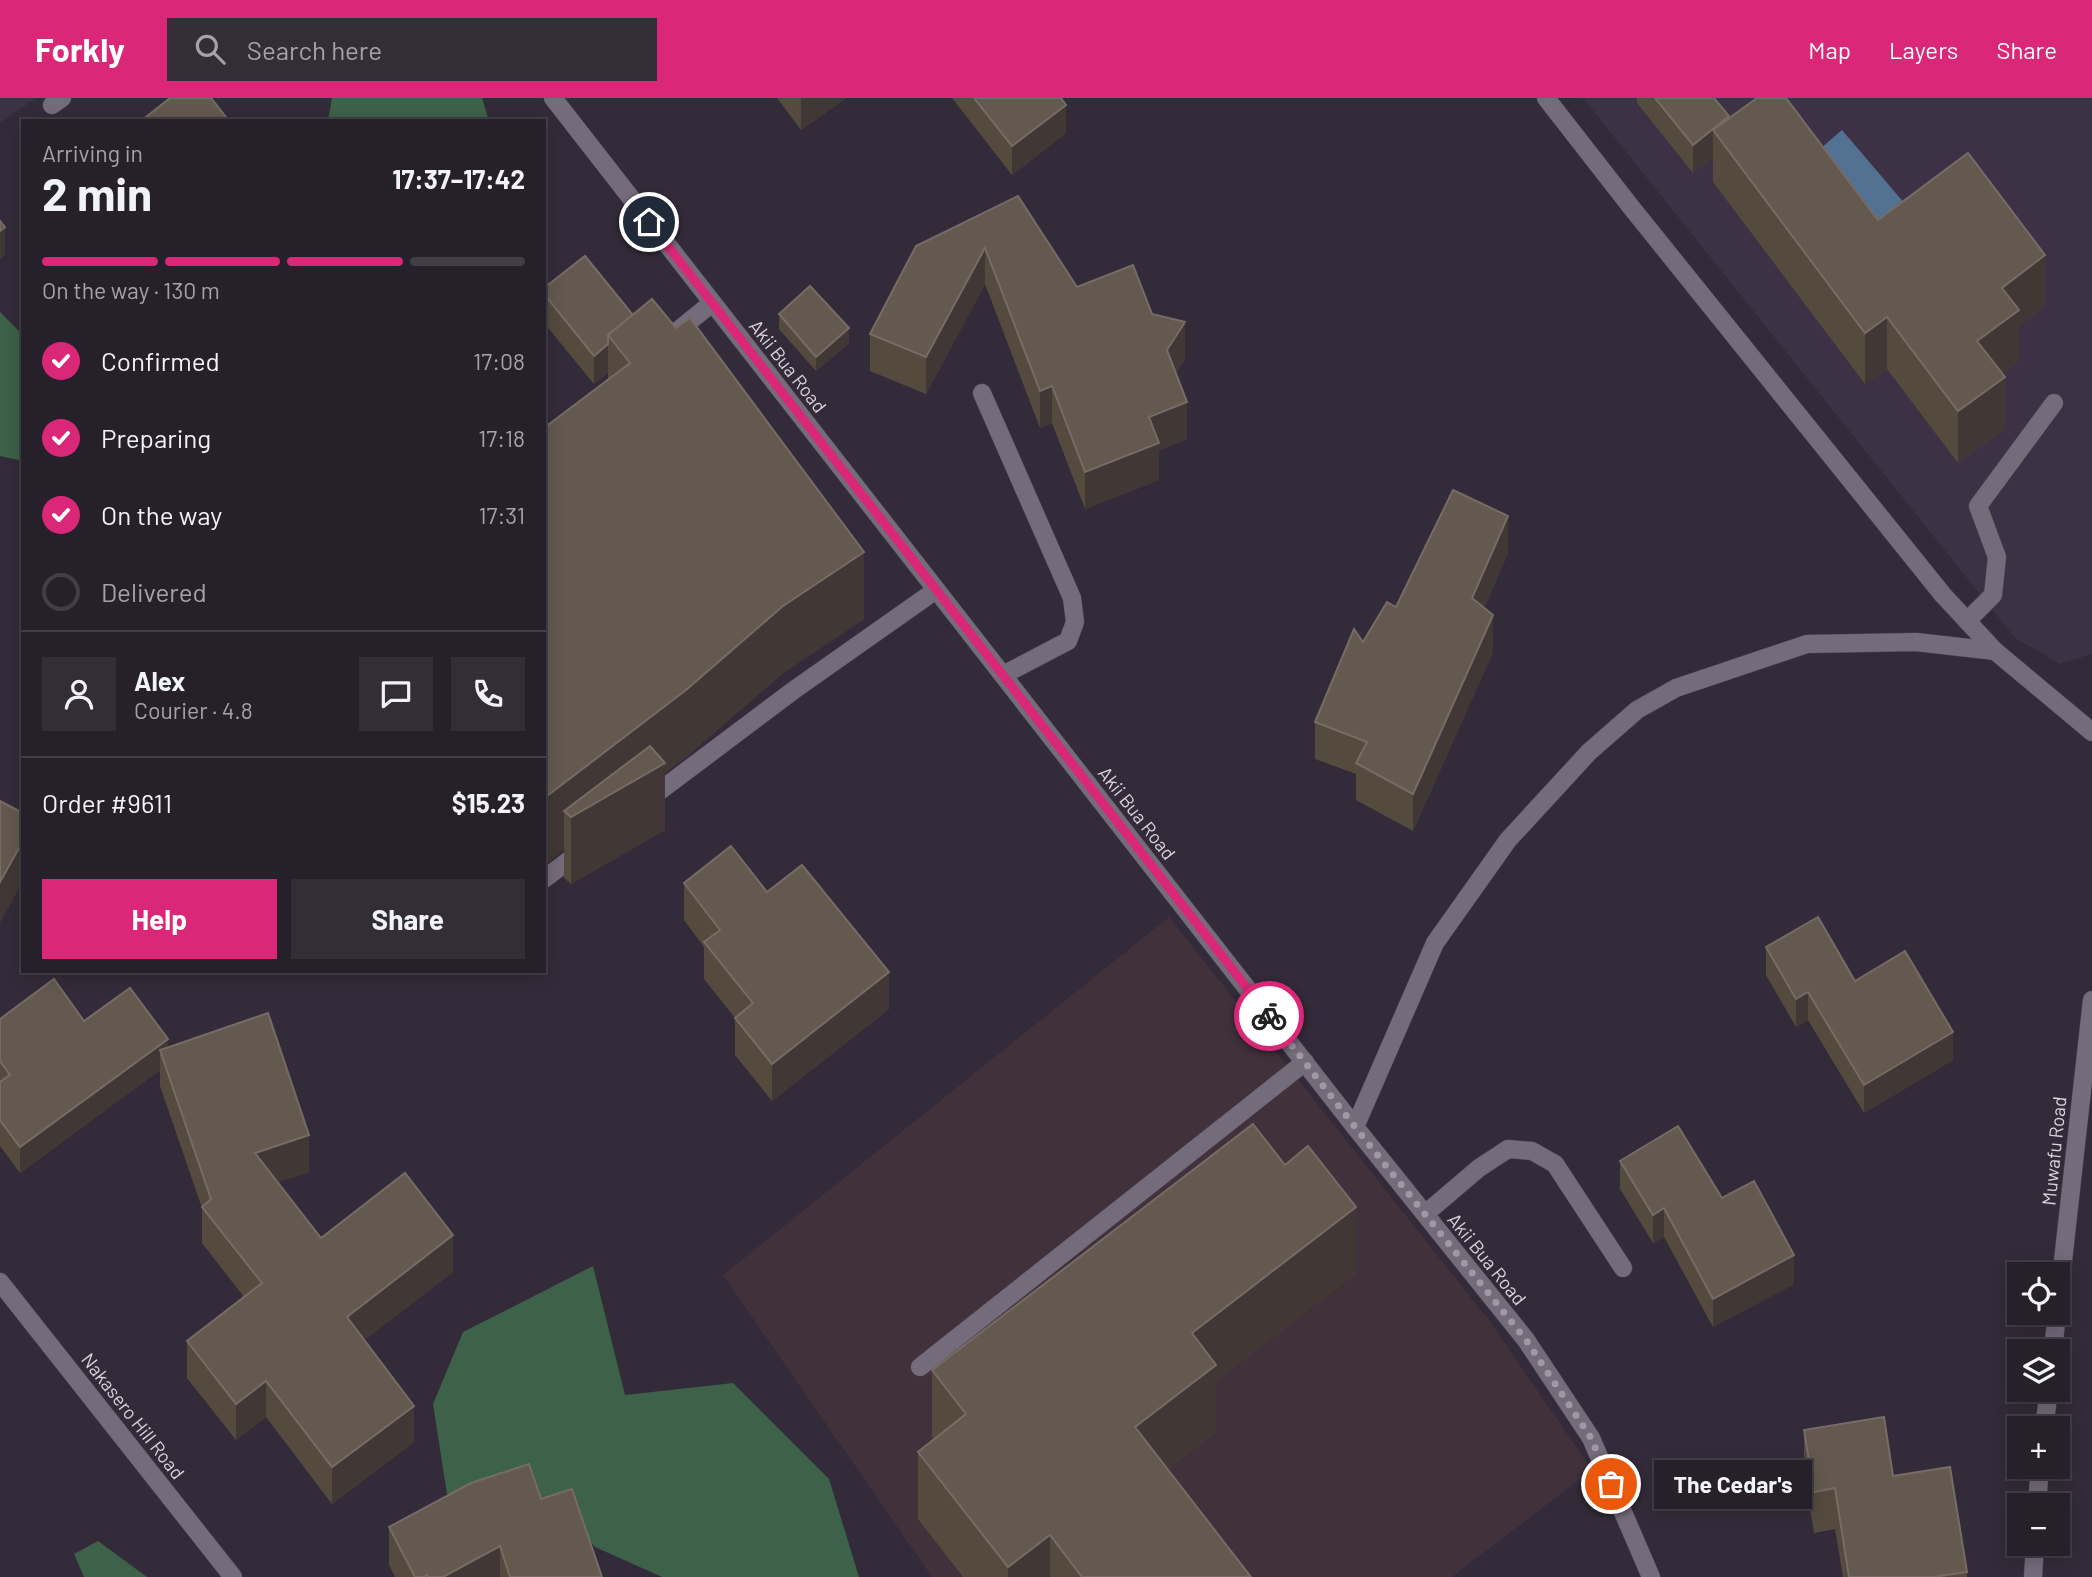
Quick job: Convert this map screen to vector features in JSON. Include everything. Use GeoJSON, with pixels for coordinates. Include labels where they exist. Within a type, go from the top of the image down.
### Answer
{"type":"FeatureCollection","features":[{"type":"Feature","properties":{"kind":"street","name":"Akii Bua Road"},"geometry":{"type":"LineString","coordinates":[[552,98],[1355,1127],[1526,1340],[1591,1438],[1650,1577]]}},
{"type":"Feature","properties":{"kind":"street"},"geometry":{"type":"LineString","coordinates":[[1546,98],[1943,595],[1995,651],[2092,732]]}},
{"type":"Feature","properties":{"kind":"street"},"geometry":{"type":"LineString","coordinates":[[663,342],[712,303]]}},
{"type":"Feature","properties":{"kind":"street"},"geometry":{"type":"LineString","coordinates":[[982,393],[1072,598],[1076,622],[1068,641],[1003,675]]}},
{"type":"Feature","properties":{"kind":"street"},"geometry":{"type":"LineString","coordinates":[[1967,621],[1993,595],[1997,557],[1978,506],[2054,403]]}},
{"type":"Feature","properties":{"kind":"street"},"geometry":{"type":"LineString","coordinates":[[627,816],[794,690],[936,590]]}},
{"type":"Feature","properties":{"kind":"street"},"geometry":{"type":"LineString","coordinates":[[1355,1127],[1435,943],[1508,840],[1589,752],[1637,710],[1676,688],[1807,644],[1916,642],[1995,651]]}},
{"type":"Feature","properties":{"kind":"street"},"geometry":{"type":"LineString","coordinates":[[546,877],[594,841]]}},
{"type":"Feature","properties":{"kind":"street","name":"Muwafu Road"},"geometry":{"type":"LineString","coordinates":[[2063,1262],[2092,1000]]}},
{"type":"Feature","properties":{"kind":"street"},"geometry":{"type":"LineString","coordinates":[[920,1367],[1305,1062]]}},
{"type":"Feature","properties":{"kind":"street"},"geometry":{"type":"LineString","coordinates":[[1425,1214],[1479,1168],[1508,1149],[1532,1151],[1555,1164],[1623,1268]]}},
{"type":"Feature","properties":{"kind":"street","name":"Nakasero Hill Road"},"geometry":{"type":"LineString","coordinates":[[0,1282],[233,1577]]}},
{"type":"Feature","properties":{"kind":"street"},"geometry":{"type":"LineString","coordinates":[[2033,1577],[2034,1556]]}},
{"type":"Feature","properties":{"kind":"shaded area"},"geometry":{"type":"Polygon","coordinates":[[[0,98],[36,98],[0,123],[0,98]]]}},
{"type":"Feature","properties":{"kind":"shaded area"},"geometry":{"type":"Polygon","coordinates":[[[1583,98],[2092,98],[2092,654],[2060,664],[2015,638],[1583,98]]]}},
{"type":"Feature","properties":{"kind":"shaded area"},"geometry":{"type":"Polygon","coordinates":[[[1169,917],[1491,1323],[1592,1470],[1452,1577],[932,1577],[723,1275],[1169,917]]]}},
{"type":"Feature","properties":{"kind":"green space"},"geometry":{"type":"Polygon","coordinates":[[[332,98],[482,98],[488,119],[328,119],[332,98]]]}},
{"type":"Feature","properties":{"kind":"green space"},"geometry":{"type":"Polygon","coordinates":[[[0,312],[21,333],[21,461],[0,456],[0,312]]]}},
{"type":"Feature","properties":{"kind":"green space"},"geometry":{"type":"Polygon","coordinates":[[[593,1266],[625,1395],[733,1383],[829,1479],[859,1577],[662,1577],[595,1547],[575,1522],[476,1509],[447,1494],[433,1404],[463,1332],[593,1266]]]}},
{"type":"Feature","properties":{"kind":"green space"},"geometry":{"type":"Polygon","coordinates":[[[98,1541],[147,1577],[84,1577],[74,1554],[98,1541]]]}},
{"type":"Feature","properties":{"kind":"water"},"geometry":{"type":"Polygon","coordinates":[[[1842,130],[1911,211],[1875,242],[1806,161],[1842,130]]]}},
{"type":"Feature","properties":{"kind":"building"},"geometry":{"type":"Polygon","coordinates":[[[170,98],[211,98],[227,119],[144,119],[170,98]]]}},
{"type":"Feature","properties":{"kind":"building"},"geometry":{"type":"Polygon","coordinates":[[[974,98],[1061,98],[1066,105],[1012,146],[974,98]]]}},
{"type":"Feature","properties":{"kind":"building"},"geometry":{"type":"Polygon","coordinates":[[[1655,98],[1714,98],[1729,116],[1693,145],[1655,98]]]}},
{"type":"Feature","properties":{"kind":"building"},"geometry":{"type":"Polygon","coordinates":[[[1757,98],[1786,98],[1878,220],[1968,153],[2045,255],[2002,288],[2019,310],[1977,341],[2005,377],[1958,411],[1887,317],[1865,333],[1713,130],[1757,98]]]}},
{"type":"Feature","properties":{"kind":"building"},"geometry":{"type":"Polygon","coordinates":[[[1018,196],[1077,287],[1133,265],[1152,314],[1185,322],[1167,350],[1187,402],[1149,417],[1159,443],[1085,472],[1052,386],[1040,391],[985,248],[926,357],[870,334],[916,246],[1018,196]]]}},
{"type":"Feature","properties":{"kind":"building"},"geometry":{"type":"Polygon","coordinates":[[[585,256],[633,315],[608,335],[608,344],[594,356],[546,296],[546,286],[585,256]]]}},
{"type":"Feature","properties":{"kind":"building"},"geometry":{"type":"Polygon","coordinates":[[[810,286],[849,328],[816,357],[779,314],[810,286]]]}},
{"type":"Feature","properties":{"kind":"building"},"geometry":{"type":"Polygon","coordinates":[[[652,299],[676,328],[690,318],[864,552],[783,606],[686,690],[547,796],[546,426],[630,363],[608,335],[652,299]]]}},
{"type":"Feature","properties":{"kind":"building"},"geometry":{"type":"Polygon","coordinates":[[[1453,490],[1508,516],[1472,598],[1493,615],[1413,794],[1356,763],[1367,742],[1315,722],[1354,629],[1363,642],[1387,602],[1396,607],[1453,490]]]}},
{"type":"Feature","properties":{"kind":"building"},"geometry":{"type":"Polygon","coordinates":[[[650,746],[665,763],[571,817],[564,811],[650,746]]]}},
{"type":"Feature","properties":{"kind":"building"},"geometry":{"type":"Polygon","coordinates":[[[0,801],[21,812],[21,845],[0,882],[0,801]]]}},
{"type":"Feature","properties":{"kind":"building"},"geometry":{"type":"Polygon","coordinates":[[[731,846],[767,892],[802,865],[889,972],[772,1064],[735,1018],[753,1003],[704,942],[720,930],[684,883],[731,846]]]}},
{"type":"Feature","properties":{"kind":"building"},"geometry":{"type":"Polygon","coordinates":[[[1818,917],[1855,981],[1905,951],[1953,1032],[1864,1085],[1808,992],[1796,999],[1766,947],[1818,917]]]}},
{"type":"Feature","properties":{"kind":"building"},"geometry":{"type":"Polygon","coordinates":[[[54,979],[84,1021],[130,988],[168,1039],[20,1147],[0,1120],[0,1082],[10,1075],[0,1061],[0,1019],[54,979]]]}},
{"type":"Feature","properties":{"kind":"building"},"geometry":{"type":"Polygon","coordinates":[[[268,1013],[309,1135],[255,1153],[321,1238],[405,1173],[453,1235],[347,1317],[414,1406],[332,1467],[266,1381],[236,1404],[187,1341],[262,1283],[202,1207],[211,1199],[160,1050],[268,1013]]]}},
{"type":"Feature","properties":{"kind":"building"},"geometry":{"type":"Polygon","coordinates":[[[1253,1124],[1285,1165],[1308,1146],[1356,1207],[1192,1333],[1216,1365],[1135,1427],[1251,1577],[1082,1577],[1050,1535],[1008,1567],[918,1452],[966,1414],[932,1370],[1253,1124]]]}},
{"type":"Feature","properties":{"kind":"building"},"geometry":{"type":"Polygon","coordinates":[[[1678,1126],[1722,1198],[1754,1181],[1794,1255],[1713,1299],[1664,1208],[1653,1215],[1620,1161],[1678,1126]]]}},
{"type":"Feature","properties":{"kind":"building"},"geometry":{"type":"Polygon","coordinates":[[[1884,1417],[1893,1476],[1950,1467],[1967,1572],[1934,1577],[1849,1577],[1835,1488],[1814,1492],[1804,1430],[1884,1417]]]}},
{"type":"Feature","properties":{"kind":"building"},"geometry":{"type":"Polygon","coordinates":[[[529,1464],[541,1499],[572,1489],[602,1577],[510,1577],[500,1546],[443,1577],[415,1577],[389,1527],[471,1483],[529,1464]]]}},
{"type":"Feature","properties":{"kind":"way so far"},"geometry":{"type":"LineString","coordinates":[[1269,1016],[1526,1340],[1591,1438],[1611,1484]]}},
{"type":"Feature","properties":{"kind":"place","name":"The Cedar's"},"geometry":{"type":"Point","coordinates":[1611,1484]}},
{"type":"Feature","properties":{"kind":"route"},"geometry":{"type":"LineString","coordinates":[[649,222],[1269,1016]]}}]}
